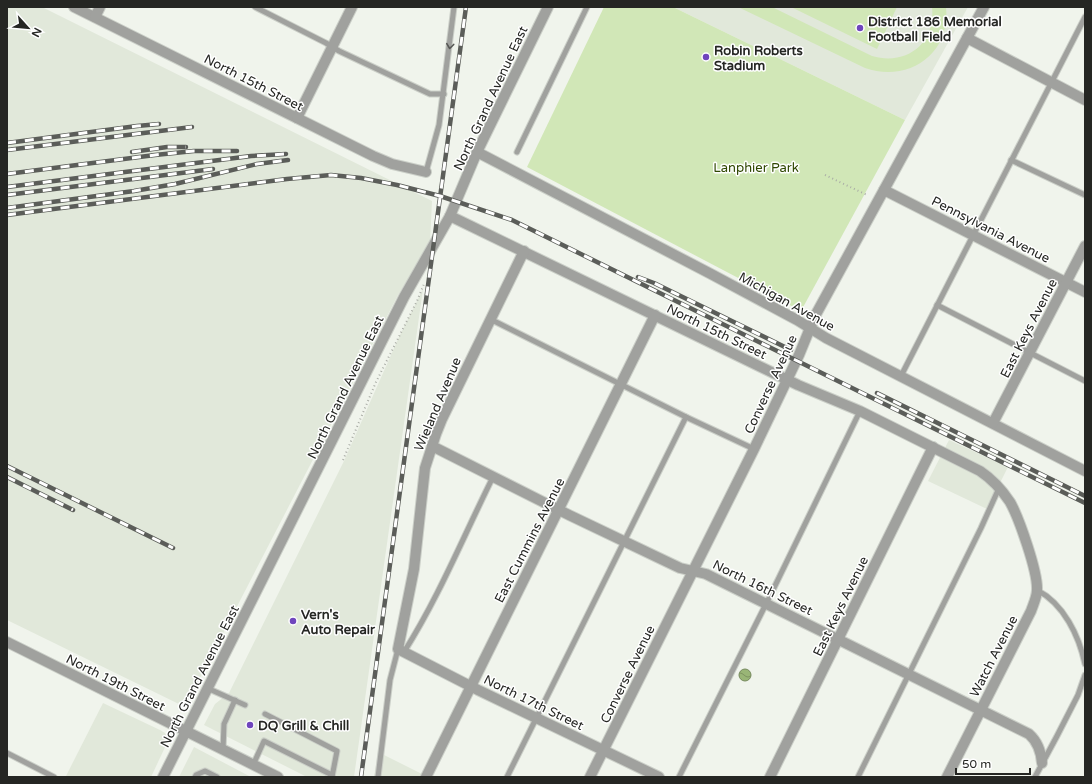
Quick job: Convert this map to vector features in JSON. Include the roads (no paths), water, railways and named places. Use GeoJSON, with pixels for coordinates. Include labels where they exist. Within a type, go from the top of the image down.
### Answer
{"type":"FeatureCollection","features":[{"type":"Feature","properties":{"kind":"street","name":"North 15th Street"},"geometry":{"type":"LineString","coordinates":[[74,7],[373,156],[392,164],[426,172]]}},
{"type":"Feature","properties":{"kind":"street"},"geometry":{"type":"LineString","coordinates":[[95,17],[100,7]]}},
{"type":"Feature","properties":{"kind":"street"},"geometry":{"type":"LineString","coordinates":[[297,118],[352,7]]}},
{"type":"Feature","properties":{"kind":"street","name":"North Grand Avenue East"},"geometry":{"type":"LineString","coordinates":[[163,777],[404,297],[450,216],[477,152],[548,7]]}},
{"type":"Feature","properties":{"kind":"street","name":"Converse Avenue"},"geometry":{"type":"LineString","coordinates":[[590,777],[754,449],[810,328],[984,7]]}},
{"type":"Feature","properties":{"kind":"street"},"geometry":{"type":"LineString","coordinates":[[967,38],[1085,100]]}},
{"type":"Feature","properties":{"kind":"street","name":"Michigan Avenue"},"geometry":{"type":"LineString","coordinates":[[477,152],[704,270],[826,338],[1085,471]]}},
{"type":"Feature","properties":{"kind":"street","name":"Pennsylvania Avenue"},"geometry":{"type":"LineString","coordinates":[[884,190],[1085,292]]}},
{"type":"Feature","properties":{"kind":"street","name":"North 15th Street"},"geometry":{"type":"LineString","coordinates":[[450,216],[787,379],[860,411],[980,471],[990,478],[1010,502],[1026,543]]}},
{"type":"Feature","properties":{"kind":"street","name":"East Keys Avenue"},"geometry":{"type":"LineString","coordinates":[[993,423],[1085,246]]}},
{"type":"Feature","properties":{"kind":"street","name":"Wieland Avenue"},"geometry":{"type":"LineString","coordinates":[[401,650],[414,569],[425,468],[442,419],[524,251]]}},
{"type":"Feature","properties":{"kind":"street","name":"East Cummins Avenue"},"geometry":{"type":"LineString","coordinates":[[426,777],[655,315]]}},
{"type":"Feature","properties":{"kind":"street","name":"North 16th Street"},"geometry":{"type":"LineString","coordinates":[[432,446],[559,510],[683,569],[703,572],[972,705],[980,711],[1029,734],[1038,744],[1042,763]]}},
{"type":"Feature","properties":{"kind":"street","name":"East Keys Avenue"},"geometry":{"type":"LineString","coordinates":[[770,777],[933,447]]}},
{"type":"Feature","properties":{"kind":"street","name":"Watch Avenue"},"geometry":{"type":"LineString","coordinates":[[948,777],[1031,611],[1037,590],[1034,569],[1026,543]]}},
{"type":"Feature","properties":{"kind":"street","name":"North 19th Street"},"geometry":{"type":"LineString","coordinates":[[7,642],[278,777]]}},
{"type":"Feature","properties":{"kind":"street","name":"North 17th Street"},"geometry":{"type":"LineString","coordinates":[[401,650],[536,718],[659,777]]}},
{"type":"Feature","properties":{"kind":"lane"},"geometry":{"type":"LineString","coordinates":[[255,7],[332,47],[430,94],[444,94]]}},
{"type":"Feature","properties":{"kind":"lane"},"geometry":{"type":"LineString","coordinates":[[426,172],[436,139],[444,94],[454,7]]}},
{"type":"Feature","properties":{"kind":"lane"},"geometry":{"type":"LineString","coordinates":[[517,152],[587,7]]}},
{"type":"Feature","properties":{"kind":"lane"},"geometry":{"type":"LineString","coordinates":[[901,376],[1085,17]]}},
{"type":"Feature","properties":{"kind":"lane"},"geometry":{"type":"LineString","coordinates":[[1011,160],[1085,195]]}},
{"type":"Feature","properties":{"kind":"lane"},"geometry":{"type":"LineString","coordinates":[[937,305],[1085,381]]}},
{"type":"Feature","properties":{"kind":"lane"},"geometry":{"type":"LineString","coordinates":[[490,319],[686,417],[754,449]]}},
{"type":"Feature","properties":{"kind":"lane"},"geometry":{"type":"LineString","coordinates":[[679,777],[860,411]]}},
{"type":"Feature","properties":{"kind":"lane"},"geometry":{"type":"LineString","coordinates":[[507,777],[686,417]]}},
{"type":"Feature","properties":{"kind":"lane"},"geometry":{"type":"LineString","coordinates":[[378,777],[390,680],[401,650],[417,631],[439,590],[493,477]]}},
{"type":"Feature","properties":{"kind":"lane"},"geometry":{"type":"LineString","coordinates":[[858,777],[981,528],[999,488]]}},
{"type":"Feature","properties":{"kind":"lane"},"geometry":{"type":"LineString","coordinates":[[1037,590],[1045,594],[1053,601],[1066,617],[1076,636],[1085,664]]}},
{"type":"Feature","properties":{"kind":"lane"},"geometry":{"type":"LineString","coordinates":[[1035,777],[1078,695],[1085,675]]}},
{"type":"Feature","properties":{"kind":"lane"},"geometry":{"type":"LineString","coordinates":[[207,688],[245,704]]}},
{"type":"Feature","properties":{"kind":"lane"},"geometry":{"type":"LineString","coordinates":[[222,750],[224,724],[235,700]]}},
{"type":"Feature","properties":{"kind":"lane"},"geometry":{"type":"LineString","coordinates":[[253,765],[264,741],[332,776],[337,751],[265,714]]}},
{"type":"Feature","properties":{"kind":"lane"},"geometry":{"type":"LineString","coordinates":[[7,753],[54,777]]}},
{"type":"Feature","properties":{"kind":"lane"},"geometry":{"type":"LineString","coordinates":[[195,777],[196,775],[205,771],[217,777]]}},
{"type":"Feature","properties":{"kind":"water"},"geometry":{"type":"Polygon","coordinates":[[[743,669],[747,669],[751,675],[747,681],[743,681],[739,677],[739,673],[743,669]]]}},
{"type":"Feature","properties":{"kind":"railway"},"geometry":{"type":"LineString","coordinates":[[361,777],[466,7]]}},
{"type":"Feature","properties":{"kind":"railway"},"geometry":{"type":"LineString","coordinates":[[7,143],[159,124]]}},
{"type":"Feature","properties":{"kind":"railway"},"geometry":{"type":"LineString","coordinates":[[7,150],[192,127]]}},
{"type":"Feature","properties":{"kind":"railway"},"geometry":{"type":"LineString","coordinates":[[132,152],[167,147],[186,147]]}},
{"type":"Feature","properties":{"kind":"railway"},"geometry":{"type":"LineString","coordinates":[[7,174],[194,151],[237,151]]}},
{"type":"Feature","properties":{"kind":"railway"},"geometry":{"type":"LineString","coordinates":[[7,187],[251,156],[286,154]]}},
{"type":"Feature","properties":{"kind":"railway"},"geometry":{"type":"LineString","coordinates":[[7,208],[175,184],[257,164],[288,160]]}},
{"type":"Feature","properties":{"kind":"railway"},"geometry":{"type":"LineString","coordinates":[[7,195],[213,169]]}},
{"type":"Feature","properties":{"kind":"railway"},"geometry":{"type":"LineString","coordinates":[[7,215],[287,179],[331,175],[361,178],[440,196],[512,220],[1085,503]]}},
{"type":"Feature","properties":{"kind":"railway"},"geometry":{"type":"LineString","coordinates":[[638,277],[654,283],[791,350]]}},
{"type":"Feature","properties":{"kind":"railway"},"geometry":{"type":"LineString","coordinates":[[877,393],[1085,496]]}},
{"type":"Feature","properties":{"kind":"railway"},"geometry":{"type":"LineString","coordinates":[[7,466],[173,548]]}},
{"type":"Feature","properties":{"kind":"railway"},"geometry":{"type":"LineString","coordinates":[[7,477],[73,510]]}},
{"type":"Feature","properties":{"kind":"place","name":"District 186 Memorial Football Field"},"geometry":{"type":"Point","coordinates":[860,28]}},
{"type":"Feature","properties":{"kind":"place","name":"Robin Roberts Stadium"},"geometry":{"type":"Point","coordinates":[706,57]}},
{"type":"Feature","properties":{"kind":"place","name":"Vern's Auto Repair"},"geometry":{"type":"Point","coordinates":[293,621]}},
{"type":"Feature","properties":{"kind":"place","name":"DQ Grill & Chill"},"geometry":{"type":"Point","coordinates":[250,725]}},
{"type":"Feature","properties":{"kind":"park label","name":"Lanphier Park"},"geometry":{"type":"Point","coordinates":[756,167]}}]}
